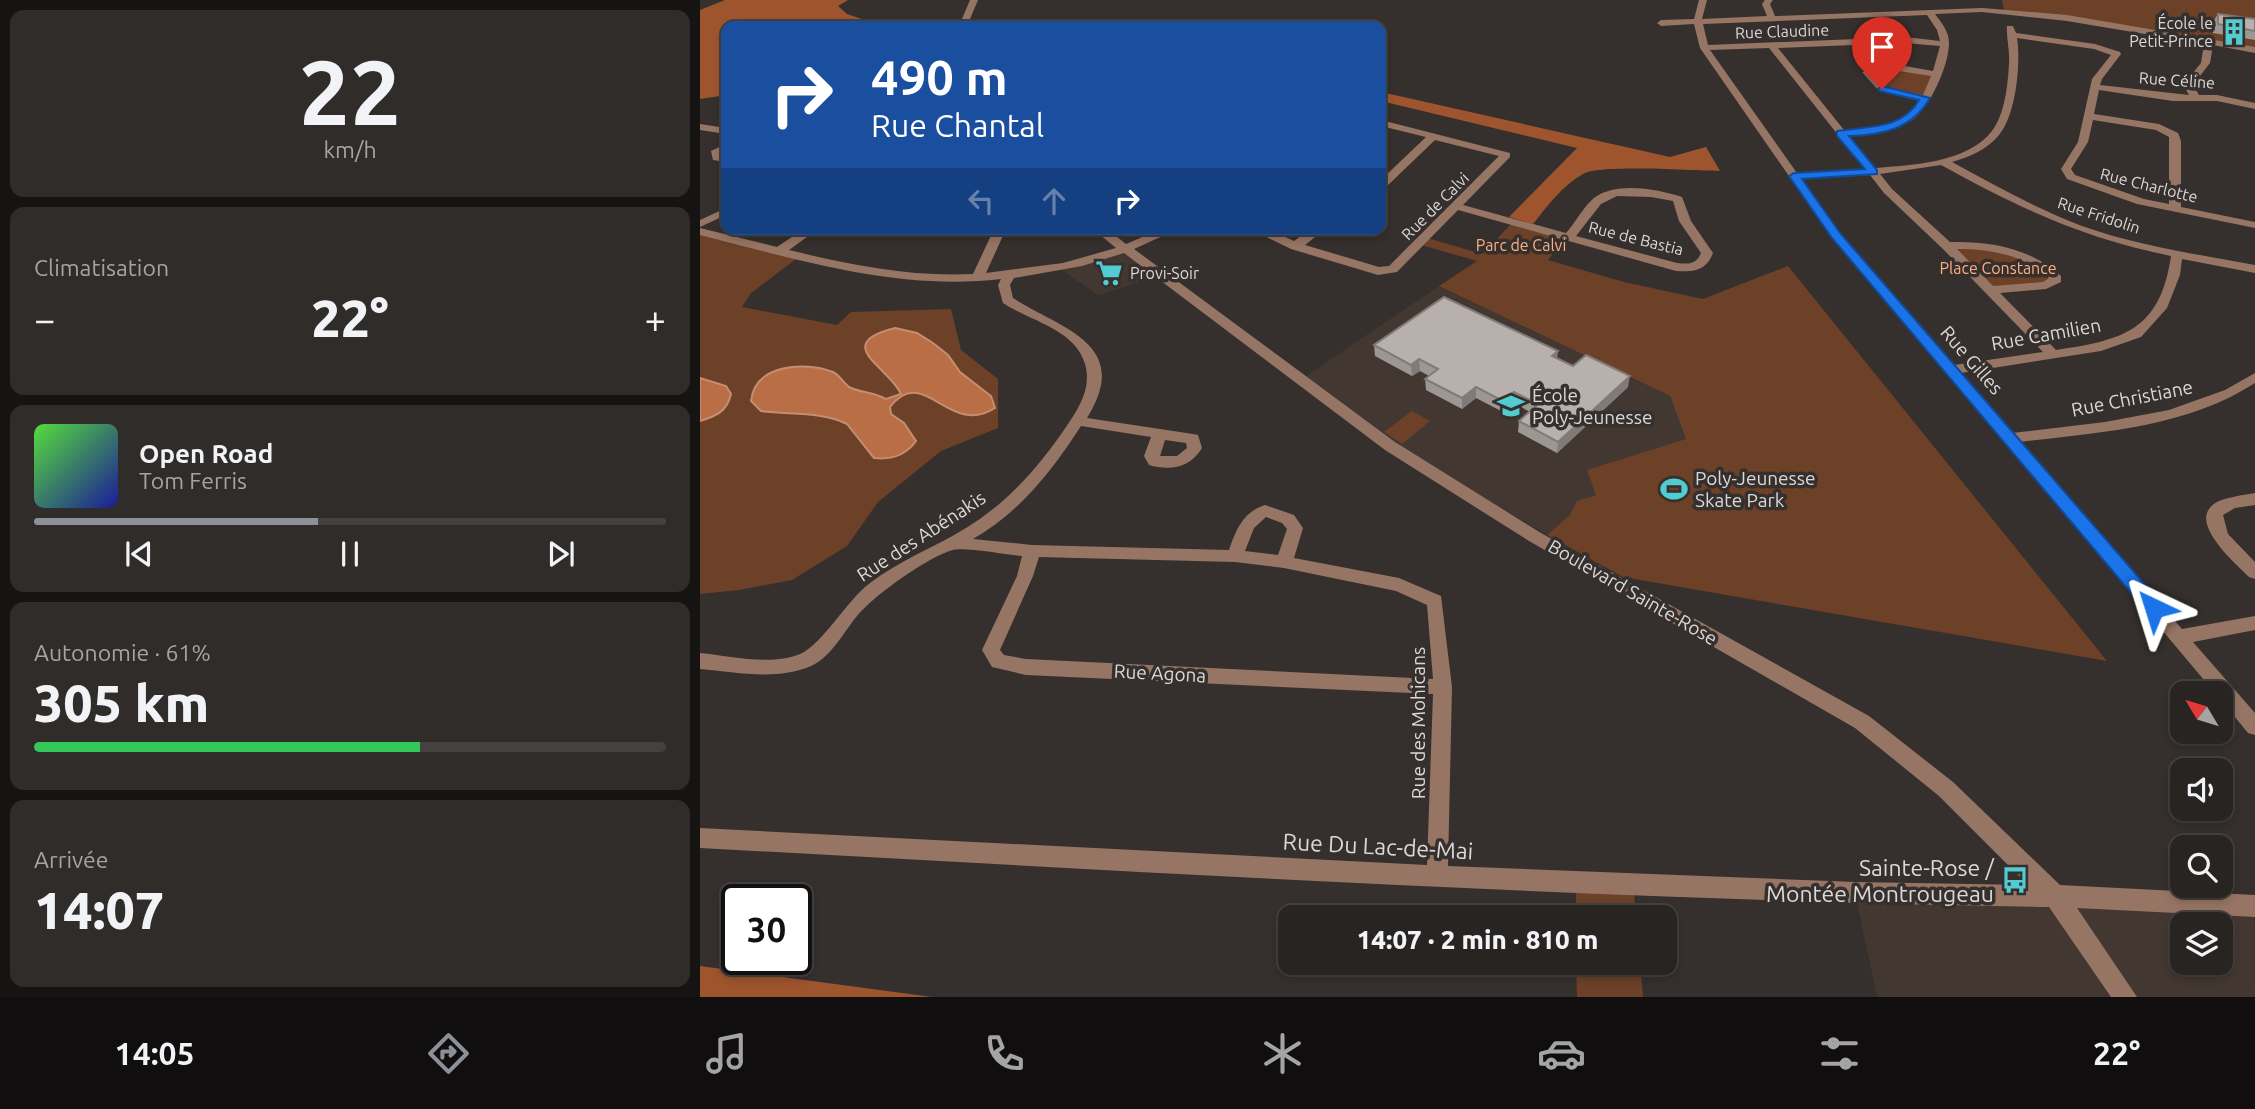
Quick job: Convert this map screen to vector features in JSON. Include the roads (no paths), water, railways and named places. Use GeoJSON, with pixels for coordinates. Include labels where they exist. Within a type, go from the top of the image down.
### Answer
{"type":"FeatureCollection","features":[{"type":"Feature","properties":{"kind":"street"},"geometry":{"type":"LineString","coordinates":[[965,21],[974,0]]}},
{"type":"Feature","properties":{"kind":"street"},"geometry":{"type":"LineString","coordinates":[[1697,21],[1697,9],[1703,0]]}},
{"type":"Feature","properties":{"kind":"street"},"geometry":{"type":"LineString","coordinates":[[1769,0],[1766,4],[1772,18]]}},
{"type":"Feature","properties":{"kind":"street"},"geometry":{"type":"LineString","coordinates":[[1661,23],[2003,6],[2255,50]]}},
{"type":"Feature","properties":{"kind":"street"},"geometry":{"type":"LineString","coordinates":[[1794,176],[1873,172],[1944,162],[1976,149],[1996,134],[2010,94],[2015,53],[2003,6]]}},
{"type":"Feature","properties":{"kind":"street"},"geometry":{"type":"LineString","coordinates":[[1841,133],[1863,133],[1893,127],[1917,113],[1936,74],[1945,44],[1938,22],[1928,11]]}},
{"type":"Feature","properties":{"kind":"street","name":"Rue Gilles"},"geometry":{"type":"LineString","coordinates":[[1697,21],[1704,48],[1836,236],[2255,727]]}},
{"type":"Feature","properties":{"kind":"street","name":"Rue Charlotte"},"geometry":{"type":"LineString","coordinates":[[2012,35],[2095,47],[2117,54],[2097,79],[2083,142],[2066,169],[2071,177],[2103,191],[2255,225]]}},
{"type":"Feature","properties":{"kind":"street","name":"Rue Claudine"},"geometry":{"type":"LineString","coordinates":[[1704,48],[1906,40],[1945,44]]}},
{"type":"Feature","properties":{"kind":"street"},"geometry":{"type":"LineString","coordinates":[[2196,98],[2188,85],[2204,63],[2208,41]]}},
{"type":"Feature","properties":{"kind":"street"},"geometry":{"type":"LineString","coordinates":[[1771,45],[1888,191],[1947,246],[2052,354]]}},
{"type":"Feature","properties":{"kind":"street"},"geometry":{"type":"LineString","coordinates":[[1925,98],[1882,89],[1867,72],[1899,68],[1936,74]]}},
{"type":"Feature","properties":{"kind":"street","name":"Rue Céline"},"geometry":{"type":"LineString","coordinates":[[2095,86],[2173,98],[2217,98],[2255,106]]}},
{"type":"Feature","properties":{"kind":"street"},"geometry":{"type":"LineString","coordinates":[[2089,116],[2159,127],[2174,135],[2175,209]]}},
{"type":"Feature","properties":{"kind":"street","name":"Rue de Calvi"},"geometry":{"type":"LineString","coordinates":[[1271,235],[1295,246],[1378,271],[1393,269],[1506,155],[1386,124]]}},
{"type":"Feature","properties":{"kind":"street"},"geometry":{"type":"LineString","coordinates":[[700,127],[721,130]]}},
{"type":"Feature","properties":{"kind":"street"},"geometry":{"type":"LineString","coordinates":[[1386,181],[1434,135]]}},
{"type":"Feature","properties":{"kind":"street","name":"Rue Fridolin"},"geometry":{"type":"LineString","coordinates":[[1944,162],[2022,205],[2079,228],[2177,253],[2255,269]]}},
{"type":"Feature","properties":{"kind":"street","name":"Rue de Bastia"},"geometry":{"type":"LineString","coordinates":[[1456,206],[1676,267],[1694,268],[1704,261],[1707,253],[1685,221],[1678,199],[1668,195],[1609,194],[1600,198],[1569,237]]}},
{"type":"Feature","properties":{"kind":"street"},"geometry":{"type":"LineString","coordinates":[[700,224],[721,214]]}},
{"type":"Feature","properties":{"kind":"street"},"geometry":{"type":"LineString","coordinates":[[700,231],[779,251],[908,277],[978,277],[1082,262],[1157,235]]}},
{"type":"Feature","properties":{"kind":"street"},"geometry":{"type":"LineString","coordinates":[[779,251],[803,235]]}},
{"type":"Feature","properties":{"kind":"street"},"geometry":{"type":"LineString","coordinates":[[978,277],[997,235]]}},
{"type":"Feature","properties":{"kind":"street","name":"Boulevard Sainte-Rose"},"geometry":{"type":"LineString","coordinates":[[1108,235],[1396,451],[1433,475],[1535,537],[1862,722],[1947,789],[2055,896],[2125,997]]}},
{"type":"Feature","properties":{"kind":"street"},"geometry":{"type":"LineString","coordinates":[[1295,246],[1311,235]]}},
{"type":"Feature","properties":{"kind":"street"},"geometry":{"type":"LineString","coordinates":[[1947,246],[1980,245],[2002,249],[2045,265],[2057,279],[2046,285],[1990,290]]}},
{"type":"Feature","properties":{"kind":"street","name":"Rue Camilien"},"geometry":{"type":"LineString","coordinates":[[1953,370],[2101,347],[2136,334],[2161,308],[2174,275],[2177,253]]}},
{"type":"Feature","properties":{"kind":"street","name":"Rue des Abénakis"},"geometry":{"type":"LineString","coordinates":[[700,661],[784,666],[809,659],[863,598],[909,565],[985,524],[1015,499],[1052,460],[1092,400],[1095,376],[1091,359],[1082,345],[1066,331],[1007,300],[1004,285],[1010,273]]}},
{"type":"Feature","properties":{"kind":"street","name":"Rue Christiane"},"geometry":{"type":"LineString","coordinates":[[2010,438],[2184,412],[2225,397],[2255,377]]}},
{"type":"Feature","properties":{"kind":"street"},"geometry":{"type":"LineString","coordinates":[[1078,421],[1159,434]]}},
{"type":"Feature","properties":{"kind":"street"},"geometry":{"type":"LineString","coordinates":[[2255,499],[2231,503],[2215,512],[2214,527],[2220,537],[2255,572]]}},
{"type":"Feature","properties":{"kind":"street"},"geometry":{"type":"LineString","coordinates":[[1235,556],[1245,525],[1253,516],[1265,511],[1288,519],[1295,528],[1284,562]]}},
{"type":"Feature","properties":{"kind":"street","name":"Rue des Mohicans"},"geometry":{"type":"LineString","coordinates":[[950,543],[1032,551],[1235,556],[1284,562],[1399,585],[1436,601],[1443,687],[1437,876]]}},
{"type":"Feature","properties":{"kind":"street","name":"Rue Agona"},"geometry":{"type":"LineString","coordinates":[[1032,551],[1026,576],[991,650],[998,662],[1026,667],[1443,687]]}},
{"type":"Feature","properties":{"kind":"street"},"geometry":{"type":"LineString","coordinates":[[2180,637],[2255,624]]}},
{"type":"Feature","properties":{"kind":"street","name":"Rue Du Lac-de-Mai"},"geometry":{"type":"LineString","coordinates":[[700,838],[1437,876],[1854,893],[2055,896],[2255,906]]}},
{"type":"Feature","properties":{"kind":"place","name":"École le Petit-Prince"},"geometry":{"type":"Point","coordinates":[2234,32]}},
{"type":"Feature","properties":{"kind":"place","name":"Provi-Soir"},"geometry":{"type":"Point","coordinates":[1109,273]}},
{"type":"Feature","properties":{"kind":"place","name":"École Poly-Jeunesse"},"geometry":{"type":"Point","coordinates":[1511,406]}},
{"type":"Feature","properties":{"kind":"place","name":"Poly-Jeunesse Skate Park"},"geometry":{"type":"Point","coordinates":[1674,489]}},
{"type":"Feature","properties":{"kind":"place","name":"Sainte-Rose / Montée Montrougeau"},"geometry":{"type":"Point","coordinates":[2015,880]}},
{"type":"Feature","properties":{"kind":"park label","name":"Parc de Calvi"},"geometry":{"type":"Point","coordinates":[1521,245]}},
{"type":"Feature","properties":{"kind":"park label","name":"Place Constance"},"geometry":{"type":"Point","coordinates":[1998,268]}}]}
